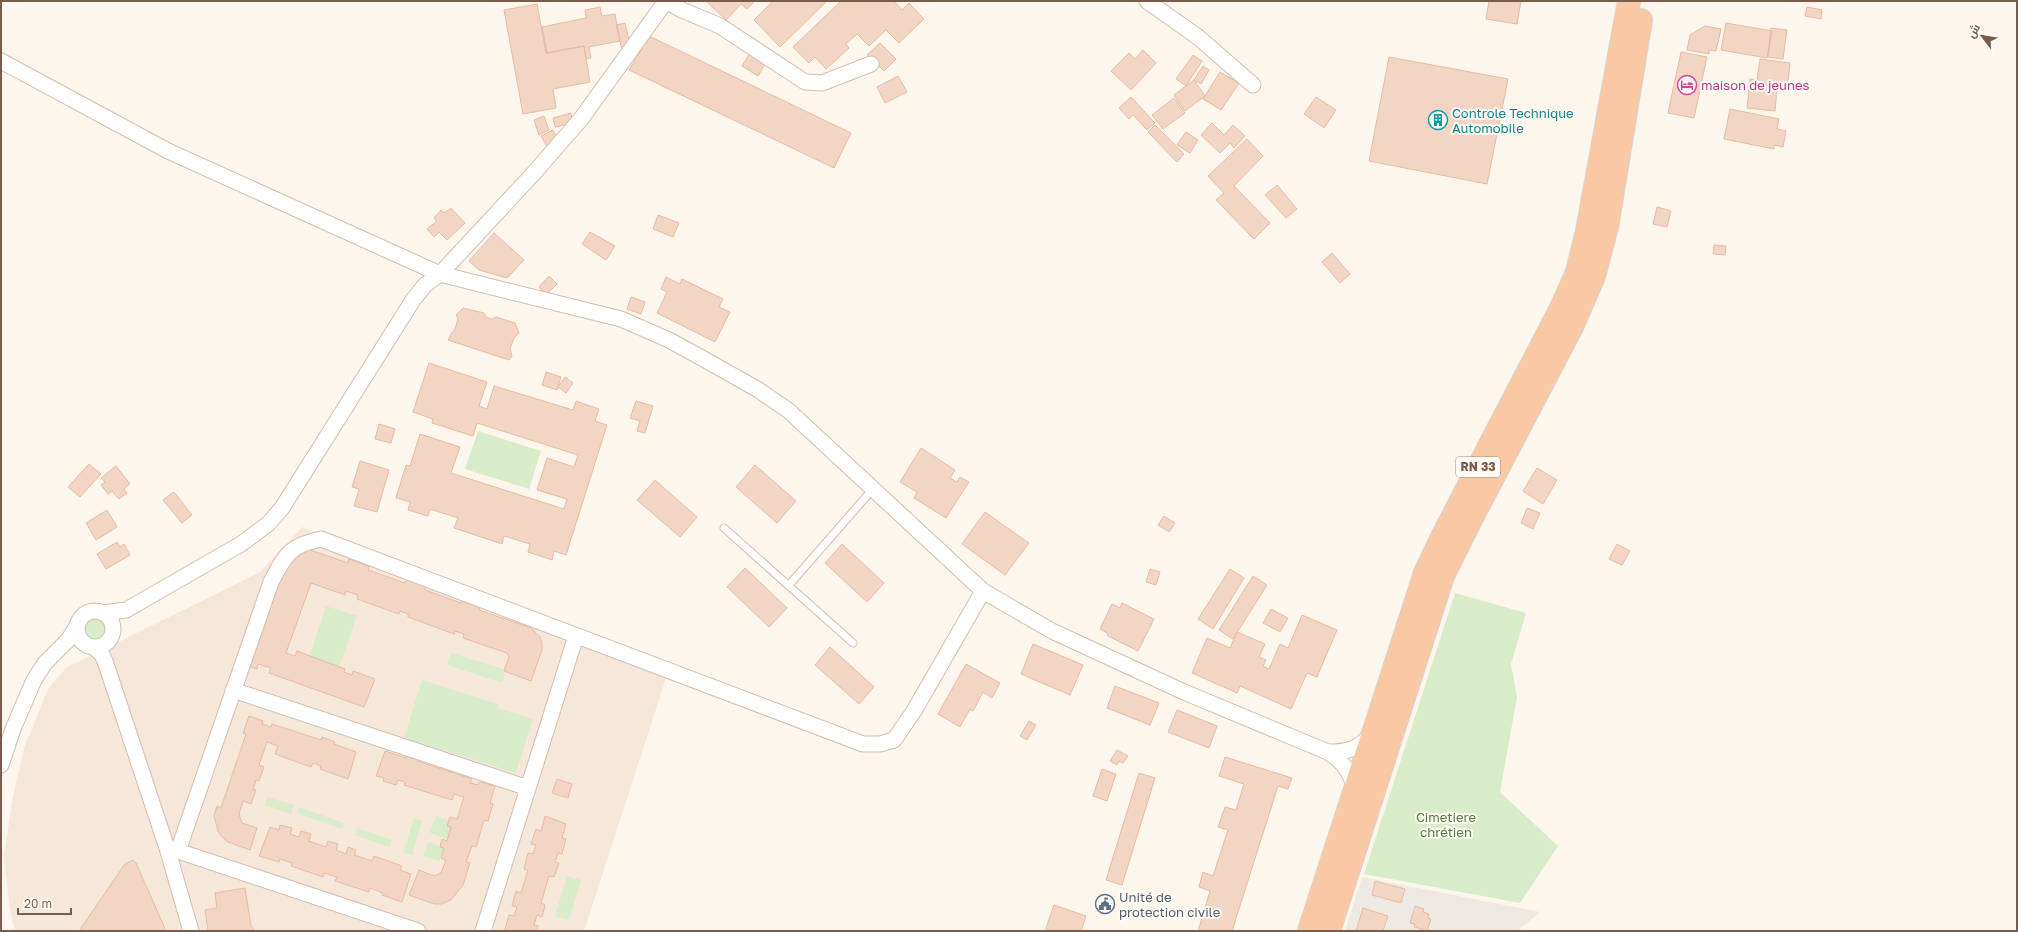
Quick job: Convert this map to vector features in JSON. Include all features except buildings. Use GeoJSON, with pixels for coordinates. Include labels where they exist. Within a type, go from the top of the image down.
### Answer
{"type":"FeatureCollection","features":[{"type":"Feature","properties":{"kind":"highway","name":"RN 33"},"geometry":{"type":"LineString","coordinates":[[1309,931],[1425,573],[1443,535],[1561,308],[1577,272],[1587,231],[1629,1]]}},
{"type":"Feature","properties":{"kind":"highway","name":"RN 33"},"geometry":{"type":"LineString","coordinates":[[1329,931],[1443,576],[1572,326],[1594,276],[1607,227],[1644,1]]}},
{"type":"Feature","properties":{"kind":"street"},"geometry":{"type":"LineString","coordinates":[[1,765],[13,729],[34,680],[45,663],[60,648],[84,615],[91,612],[103,613],[126,610],[241,544],[268,524],[282,508],[425,285],[440,274],[533,174],[581,119],[666,1],[682,10],[720,26],[805,82],[822,83],[871,64]]}},
{"type":"Feature","properties":{"kind":"street"},"geometry":{"type":"LineString","coordinates":[[1147,1],[1198,37],[1253,85]]}},
{"type":"Feature","properties":{"kind":"street"},"geometry":{"type":"LineString","coordinates":[[1,61],[168,151],[440,274],[621,319],[669,340],[757,389],[789,412],[983,591],[1052,631],[1184,692],[1328,752],[1340,760],[1348,770],[1355,787]]}},
{"type":"Feature","properties":{"kind":"street"},"geometry":{"type":"LineString","coordinates":[[172,850],[233,690],[271,582],[283,558],[303,543],[321,539],[863,744],[880,744],[894,740],[905,726],[983,591]]}},
{"type":"Feature","properties":{"kind":"street"},"geometry":{"type":"LineString","coordinates":[[60,648],[75,645],[90,646],[106,643],[126,610]]}},
{"type":"Feature","properties":{"kind":"street"},"geometry":{"type":"LineString","coordinates":[[103,613],[111,622],[112,633],[105,661]]}},
{"type":"Feature","properties":{"kind":"street"},"geometry":{"type":"LineString","coordinates":[[77,626],[79,638],[101,653],[105,661],[172,850],[191,931]]}},
{"type":"Feature","properties":{"kind":"street"},"geometry":{"type":"LineString","coordinates":[[483,931],[576,636]]}},
{"type":"Feature","properties":{"kind":"street"},"geometry":{"type":"LineString","coordinates":[[233,690],[528,788]]}},
{"type":"Feature","properties":{"kind":"street"},"geometry":{"type":"LineString","coordinates":[[1328,752],[1345,752],[1355,749],[1363,744],[1373,732]]}},
{"type":"Feature","properties":{"kind":"street"},"geometry":{"type":"LineString","coordinates":[[172,850],[418,931]]}},
{"type":"Feature","properties":{"kind":"lane"},"geometry":{"type":"LineString","coordinates":[[789,585],[872,490]]}},
{"type":"Feature","properties":{"kind":"lane"},"geometry":{"type":"LineString","coordinates":[[724,528],[853,643]]}},
{"type":"Feature","properties":{"kind":"shaded area"},"geometry":{"type":"Polygon","coordinates":[[[302,527],[671,663],[584,931],[15,931],[10,910],[4,857],[12,801],[24,748],[48,689],[66,668],[260,572],[302,527]]]}},
{"type":"Feature","properties":{"kind":"shaded area"},"geometry":{"type":"Polygon","coordinates":[[[1362,877],[1540,912],[1518,931],[1345,931],[1362,877]]]}},
{"type":"Feature","properties":{"kind":"green space"},"geometry":{"type":"Polygon","coordinates":[[[478,431],[541,451],[529,489],[465,469],[478,431]]]}},
{"type":"Feature","properties":{"kind":"green space","name":"Cimetiere chrétien"},"geometry":{"type":"Polygon","coordinates":[[[1455,593],[1526,613],[1511,664],[1517,697],[1500,792],[1558,846],[1520,903],[1364,874],[1455,593]]]}},
{"type":"Feature","properties":{"kind":"green space"},"geometry":{"type":"Polygon","coordinates":[[[326,606],[357,616],[339,668],[309,658],[326,606]]]}},
{"type":"Feature","properties":{"kind":"green space"},"geometry":{"type":"Polygon","coordinates":[[[95,616],[104,620],[108,629],[104,638],[95,642],[86,638],[82,629],[86,620],[95,616]]]}},
{"type":"Feature","properties":{"kind":"green space"},"geometry":{"type":"Polygon","coordinates":[[[451,653],[506,670],[502,683],[447,665],[451,653]]]}},
{"type":"Feature","properties":{"kind":"green space"},"geometry":{"type":"Polygon","coordinates":[[[422,680],[498,704],[497,708],[533,719],[516,773],[404,738],[422,680]]]}},
{"type":"Feature","properties":{"kind":"green space"},"geometry":{"type":"Polygon","coordinates":[[[267,797],[294,805],[291,814],[265,805],[267,797]]]}},
{"type":"Feature","properties":{"kind":"green space"},"geometry":{"type":"Polygon","coordinates":[[[299,807],[344,823],[342,829],[297,813],[299,807]]]}},
{"type":"Feature","properties":{"kind":"green space"},"geometry":{"type":"Polygon","coordinates":[[[436,816],[454,822],[448,839],[430,833],[436,816]]]}},
{"type":"Feature","properties":{"kind":"green space"},"geometry":{"type":"Polygon","coordinates":[[[414,818],[422,821],[412,855],[403,853],[414,818]]]}},
{"type":"Feature","properties":{"kind":"green space"},"geometry":{"type":"Polygon","coordinates":[[[357,828],[392,840],[390,847],[355,835],[357,828]]]}},
{"type":"Feature","properties":{"kind":"green space"},"geometry":{"type":"Polygon","coordinates":[[[428,842],[444,848],[439,861],[423,856],[428,842]]]}},
{"type":"Feature","properties":{"kind":"green space"},"geometry":{"type":"Polygon","coordinates":[[[567,876],[581,880],[569,920],[555,916],[567,876]]]}},
{"type":"Feature","properties":{"kind":"place","name":"maison de jeunes"},"geometry":{"type":"Point","coordinates":[1687,85]}},
{"type":"Feature","properties":{"kind":"place","name":"Controle Technique Automobile"},"geometry":{"type":"Point","coordinates":[1438,120]}},
{"type":"Feature","properties":{"kind":"place","name":"Unité de protection civile"},"geometry":{"type":"Point","coordinates":[1105,904]}}]}
